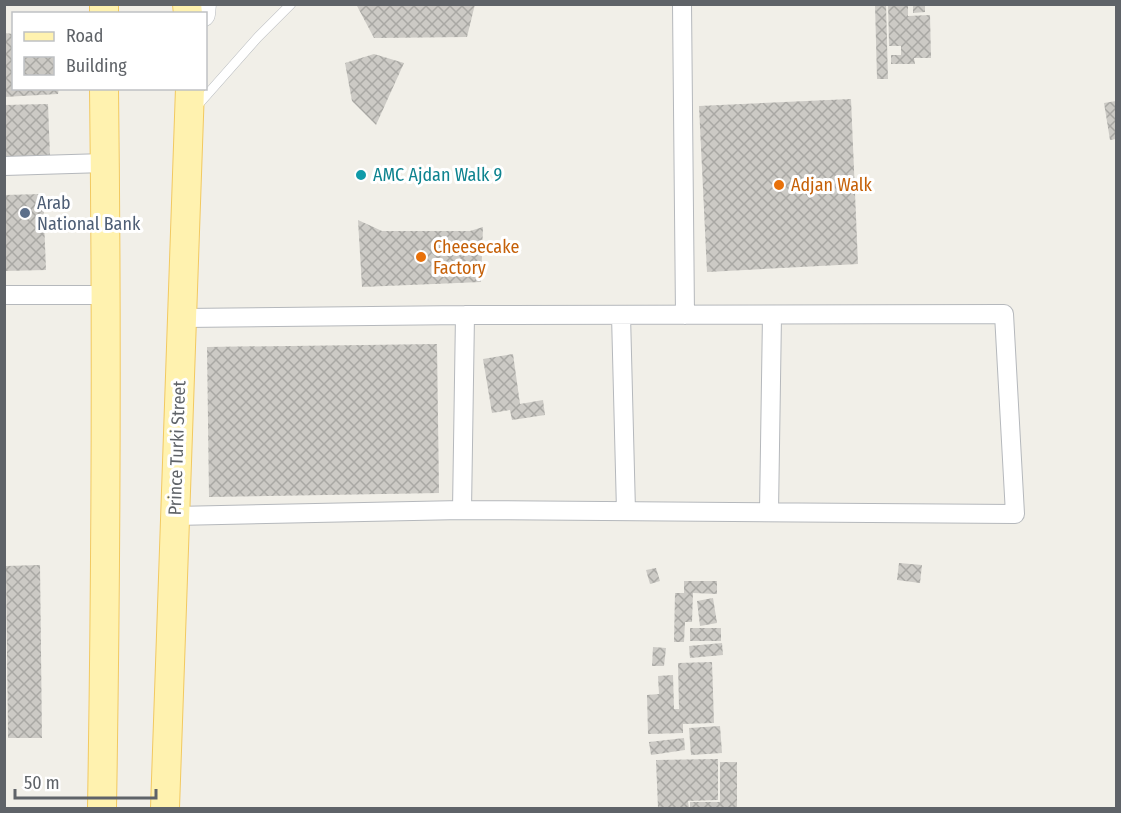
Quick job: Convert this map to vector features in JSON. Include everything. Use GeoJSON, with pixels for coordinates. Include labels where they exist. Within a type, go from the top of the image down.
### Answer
{"type":"FeatureCollection","features":[{"type":"Feature","properties":{"kind":"main road"},"geometry":{"type":"LineString","coordinates":[[102,808],[107,295],[104,90]]}},
{"type":"Feature","properties":{"kind":"main road","name":"Prince Turki Street"},"geometry":{"type":"LineString","coordinates":[[165,808],[191,97]]}},
{"type":"Feature","properties":{"kind":"street"},"geometry":{"type":"LineString","coordinates":[[682,4],[685,315]]}},
{"type":"Feature","properties":{"kind":"street"},"geometry":{"type":"LineString","coordinates":[[4,166],[105,163]]}},
{"type":"Feature","properties":{"kind":"street"},"geometry":{"type":"LineString","coordinates":[[4,295],[107,295]]}},
{"type":"Feature","properties":{"kind":"street"},"geometry":{"type":"LineString","coordinates":[[175,516],[462,510],[1015,514],[1004,314],[183,318]]}},
{"type":"Feature","properties":{"kind":"street"},"geometry":{"type":"LineString","coordinates":[[462,510],[465,315]]}},
{"type":"Feature","properties":{"kind":"street"},"geometry":{"type":"LineString","coordinates":[[621,315],[626,511]]}},
{"type":"Feature","properties":{"kind":"street"},"geometry":{"type":"LineString","coordinates":[[770,512],[772,315]]}},
{"type":"Feature","properties":{"kind":"lane"},"geometry":{"type":"LineString","coordinates":[[207,83],[291,4]]}},
{"type":"Feature","properties":{"kind":"building"},"geometry":{"type":"Polygon","coordinates":[[[356,4],[475,4],[467,37],[374,38],[356,4]]]}},
{"type":"Feature","properties":{"kind":"building"},"geometry":{"type":"Polygon","coordinates":[[[875,4],[886,4],[888,79],[877,79],[875,4]]]}},
{"type":"Feature","properties":{"kind":"building"},"geometry":{"type":"Polygon","coordinates":[[[888,4],[908,4],[908,16],[930,15],[931,58],[914,58],[915,64],[891,64],[891,55],[901,55],[901,46],[889,46],[888,4]]]}},
{"type":"Feature","properties":{"kind":"building"},"geometry":{"type":"Polygon","coordinates":[[[913,4],[925,4],[925,12],[913,13],[913,4]]]}},
{"type":"Feature","properties":{"kind":"building"},"geometry":{"type":"Polygon","coordinates":[[[4,33],[12,34],[12,90],[59,90],[58,94],[4,97],[4,33]]]}},
{"type":"Feature","properties":{"kind":"building"},"geometry":{"type":"Polygon","coordinates":[[[374,54],[404,63],[376,125],[352,101],[345,63],[374,54]]]}},
{"type":"Feature","properties":{"kind":"building","name":"Adjan Walk"},"geometry":{"type":"Polygon","coordinates":[[[851,99],[858,264],[707,272],[699,106],[851,99]]]}},
{"type":"Feature","properties":{"kind":"building"},"geometry":{"type":"Polygon","coordinates":[[[1116,101],[1116,139],[1110,140],[1104,103],[1116,101]]]}},
{"type":"Feature","properties":{"kind":"building"},"geometry":{"type":"Polygon","coordinates":[[[48,104],[50,157],[4,159],[4,105],[48,104]]]}},
{"type":"Feature","properties":{"kind":"building"},"geometry":{"type":"Polygon","coordinates":[[[43,194],[46,270],[4,271],[4,195],[43,194]]]}},
{"type":"Feature","properties":{"kind":"building","name":"Cheesecake Factory"},"geometry":{"type":"Polygon","coordinates":[[[358,220],[382,231],[470,231],[483,227],[481,282],[362,287],[358,220]]]}},
{"type":"Feature","properties":{"kind":"building"},"geometry":{"type":"Polygon","coordinates":[[[437,344],[439,493],[209,497],[207,347],[437,344]]]}},
{"type":"Feature","properties":{"kind":"building"},"geometry":{"type":"Polygon","coordinates":[[[513,354],[520,404],[543,400],[545,415],[512,420],[510,410],[492,413],[483,359],[513,354]]]}},
{"type":"Feature","properties":{"kind":"building"},"geometry":{"type":"Polygon","coordinates":[[[899,563],[922,565],[920,583],[897,580],[899,563]]]}},
{"type":"Feature","properties":{"kind":"building"},"geometry":{"type":"Polygon","coordinates":[[[40,565],[42,738],[8,738],[6,566],[40,565]]]}},
{"type":"Feature","properties":{"kind":"building"},"geometry":{"type":"Polygon","coordinates":[[[656,568],[660,581],[650,584],[646,570],[656,568]]]}},
{"type":"Feature","properties":{"kind":"building"},"geometry":{"type":"Polygon","coordinates":[[[684,581],[717,581],[717,594],[693,593],[692,622],[685,622],[684,642],[674,642],[675,593],[684,593],[684,581]]]}},
{"type":"Feature","properties":{"kind":"building"},"geometry":{"type":"Polygon","coordinates":[[[713,598],[717,623],[700,626],[697,601],[713,598]]]}},
{"type":"Feature","properties":{"kind":"building"},"geometry":{"type":"Polygon","coordinates":[[[690,628],[721,628],[721,641],[690,641],[690,628]]]}},
{"type":"Feature","properties":{"kind":"building"},"geometry":{"type":"Polygon","coordinates":[[[722,643],[723,655],[690,658],[689,646],[722,643]]]}},
{"type":"Feature","properties":{"kind":"building"},"geometry":{"type":"Polygon","coordinates":[[[653,647],[666,648],[664,666],[652,666],[653,647]]]}},
{"type":"Feature","properties":{"kind":"building"},"geometry":{"type":"Polygon","coordinates":[[[712,662],[714,723],[683,724],[683,733],[648,734],[647,695],[659,694],[658,676],[673,675],[674,709],[679,709],[678,663],[712,662]]]}},
{"type":"Feature","properties":{"kind":"building"},"geometry":{"type":"Polygon","coordinates":[[[720,726],[722,753],[691,755],[689,728],[720,726]]]}},
{"type":"Feature","properties":{"kind":"building"},"geometry":{"type":"Polygon","coordinates":[[[684,738],[685,750],[651,755],[649,742],[684,738]]]}},
{"type":"Feature","properties":{"kind":"building"},"geometry":{"type":"Polygon","coordinates":[[[718,759],[718,800],[688,801],[689,808],[658,808],[656,760],[718,759]]]}},
{"type":"Feature","properties":{"kind":"building"},"geometry":{"type":"Polygon","coordinates":[[[720,762],[737,762],[737,807],[690,807],[690,802],[720,802],[720,762]]]}},
{"type":"Feature","properties":{"kind":"place","name":"AMC Ajdan Walk 9"},"geometry":{"type":"Point","coordinates":[361,175]}},
{"type":"Feature","properties":{"kind":"place","name":"Adjan Walk"},"geometry":{"type":"Point","coordinates":[779,185]}},
{"type":"Feature","properties":{"kind":"place","name":"Arab National Bank"},"geometry":{"type":"Point","coordinates":[25,213]}},
{"type":"Feature","properties":{"kind":"place","name":"Cheesecake Factory"},"geometry":{"type":"Point","coordinates":[421,257]}}]}
